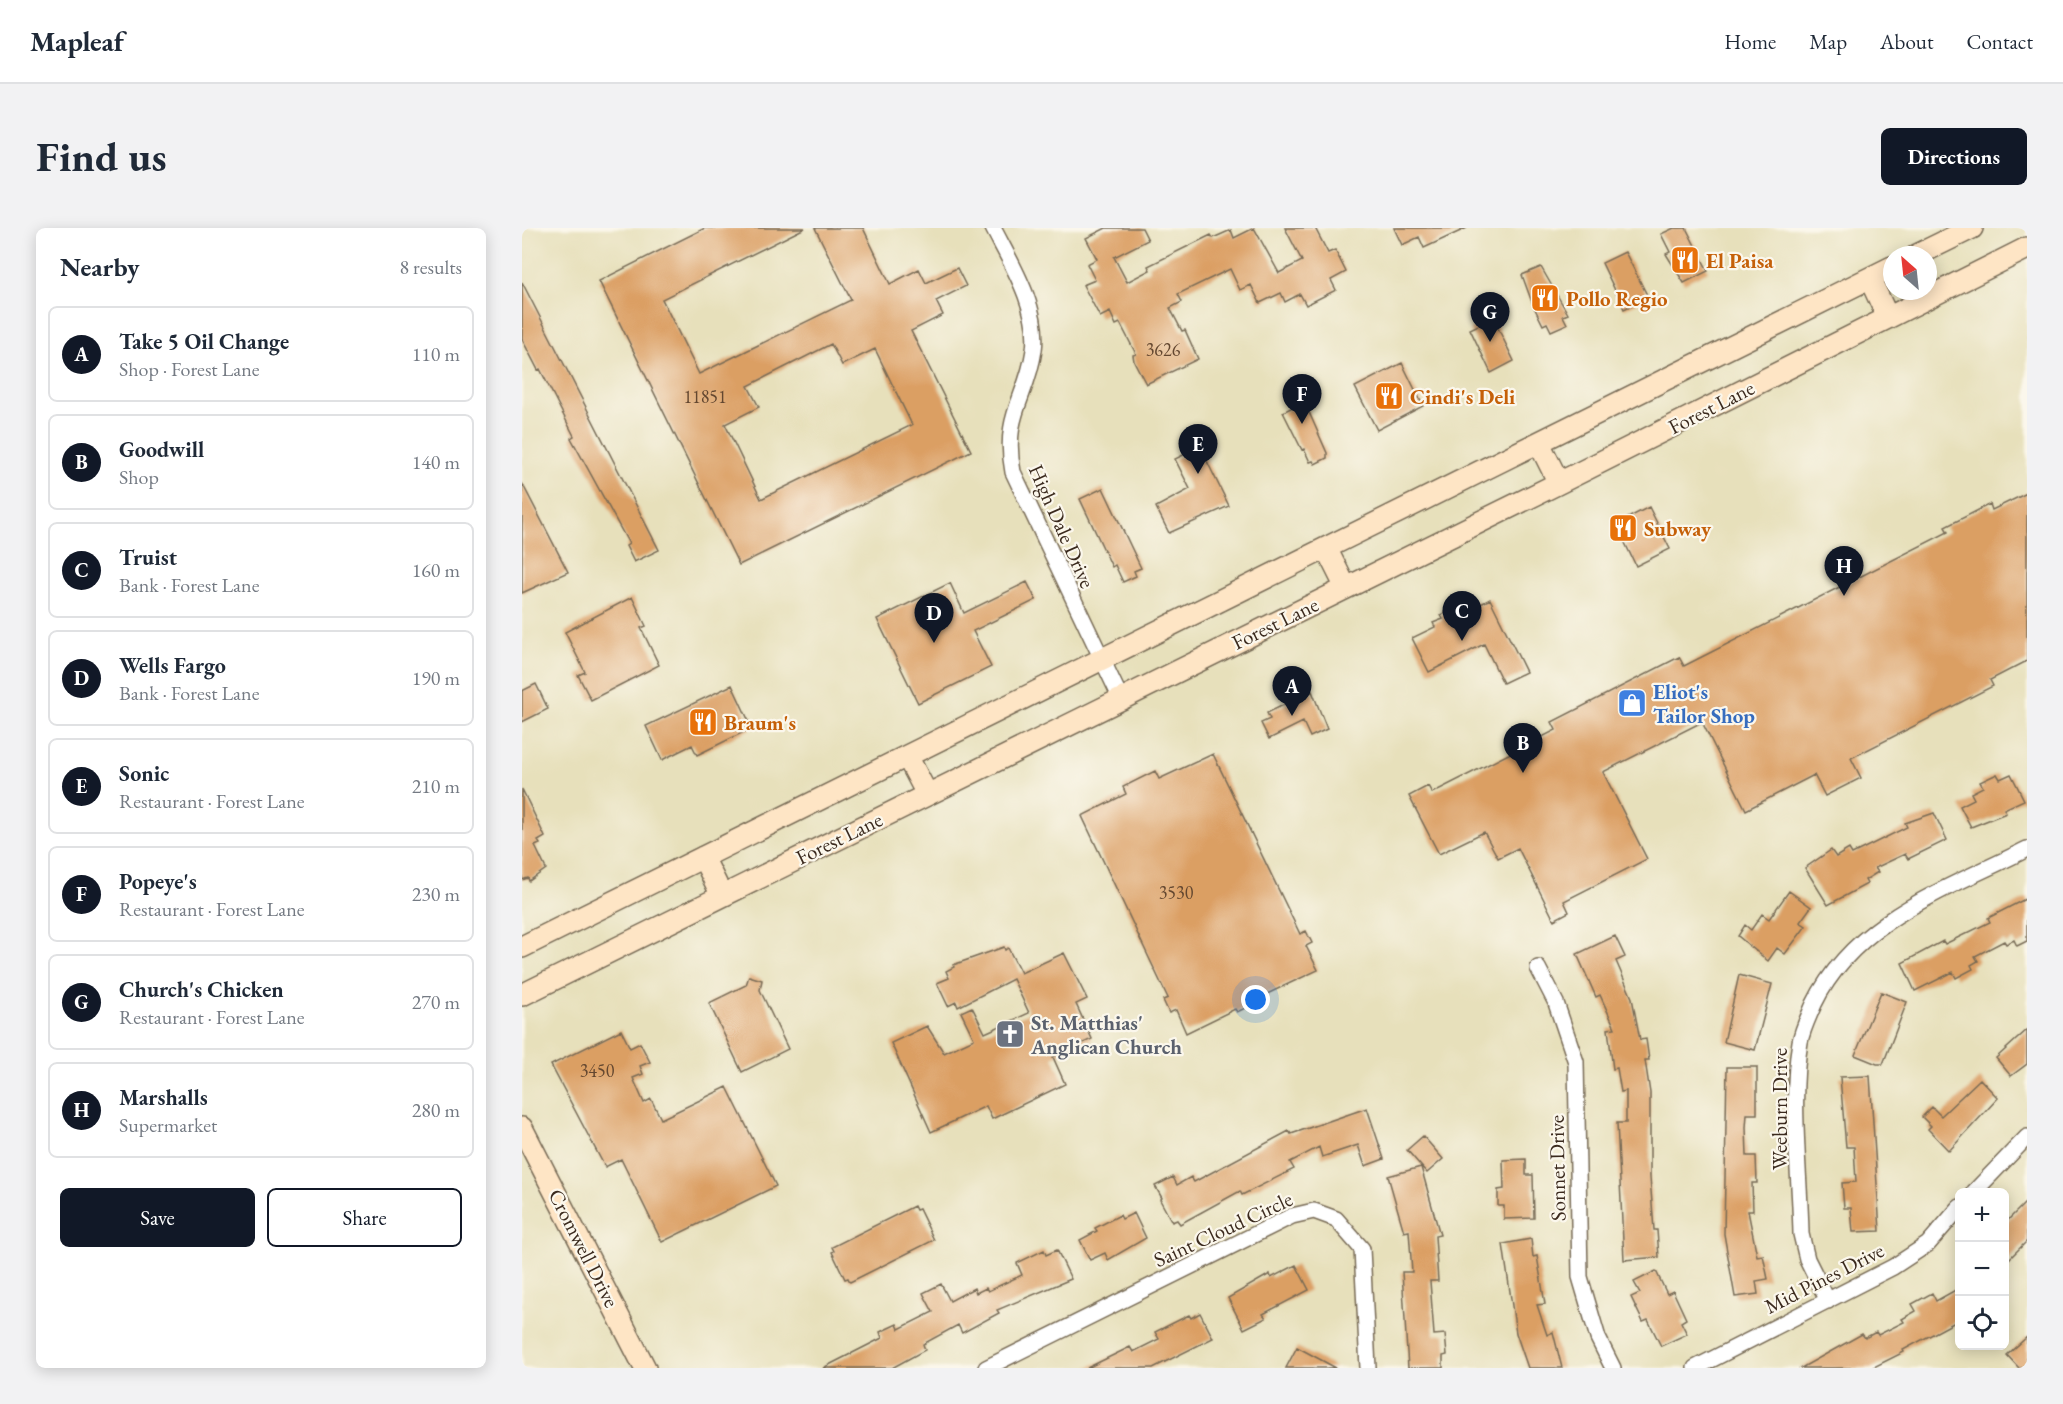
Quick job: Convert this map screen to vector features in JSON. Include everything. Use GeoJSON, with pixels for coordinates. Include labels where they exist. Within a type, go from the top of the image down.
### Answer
{"type":"FeatureCollection","features":[{"type":"Feature","properties":{"kind":"main road"},"geometry":{"type":"LineString","coordinates":[[1935,246],[1972,228]]}},
{"type":"Feature","properties":{"kind":"main road","name":"Forest Lane"},"geometry":{"type":"LineString","coordinates":[[522,995],[1559,483],[2027,248]]}},
{"type":"Feature","properties":{"kind":"main road","name":"Forest Lane"},"geometry":{"type":"LineString","coordinates":[[522,947],[1883,272]]}},
{"type":"Feature","properties":{"kind":"main road"},"geometry":{"type":"LineString","coordinates":[[1870,279],[1888,318]]}},
{"type":"Feature","properties":{"kind":"main road"},"geometry":{"type":"LineString","coordinates":[[1539,442],[1559,483]]}},
{"type":"Feature","properties":{"kind":"main road"},"geometry":{"type":"LineString","coordinates":[[1326,548],[1346,588]]}},
{"type":"Feature","properties":{"kind":"main road"},"geometry":{"type":"LineString","coordinates":[[908,756],[927,794]]}},
{"type":"Feature","properties":{"kind":"main road"},"geometry":{"type":"LineString","coordinates":[[703,857],[722,896]]}},
{"type":"Feature","properties":{"kind":"main road","name":"Cromwell Drive"},"geometry":{"type":"LineString","coordinates":[[522,1128],[645,1368]]}},
{"type":"Feature","properties":{"kind":"street","name":"High Dale Drive"},"geometry":{"type":"LineString","coordinates":[[993,228],[1026,298],[1033,324],[1034,350],[1012,414],[1009,449],[1013,472],[1121,699]]}},
{"type":"Feature","properties":{"kind":"street","name":"Weeburn Drive"},"geometry":{"type":"LineString","coordinates":[[1828,1301],[1807,1259],[1801,1234],[1797,1076],[1800,1041],[1811,1011],[1840,961],[1891,917],[2027,849]]}},
{"type":"Feature","properties":{"kind":"street","name":"Sonnet Drive"},"geometry":{"type":"LineString","coordinates":[[1538,968],[1556,1003],[1576,1062],[1580,1277],[1598,1338],[1613,1368]]}},
{"type":"Feature","properties":{"kind":"street"},"geometry":{"type":"LineString","coordinates":[[1978,1188],[2027,1137]]}},
{"type":"Feature","properties":{"kind":"street","name":"Saint Cloud Circle"},"geometry":{"type":"LineString","coordinates":[[986,1368],[1292,1216],[1314,1211],[1336,1219],[1362,1249],[1368,1368]]}},
{"type":"Feature","properties":{"kind":"street","name":"Mid Pines Drive"},"geometry":{"type":"LineString","coordinates":[[1695,1368],[1893,1267],[1928,1244],[1955,1212]]}},
{"type":"Feature","properties":{"kind":"building"},"geometry":{"type":"Polygon","coordinates":[[[705,228],[805,228],[662,299],[699,374],[851,300],[815,228],[863,228],[890,284],[919,269],[926,283],[957,268],[966,286],[936,301],[943,315],[911,331],[971,451],[739,565],[599,281],[705,228]],[[831,344],[748,386],[759,407],[725,424],[761,499],[912,425],[875,349],[842,365],[831,344]]]}},
{"type":"Feature","properties":{"kind":"building"},"geometry":{"type":"Polygon","coordinates":[[[1106,228],[1142,228],[1148,240],[1114,257],[1127,282],[1150,270],[1148,266],[1211,235],[1213,238],[1231,230],[1234,238],[1254,228],[1279,273],[1302,261],[1285,228],[1315,228],[1328,253],[1335,250],[1346,272],[1331,280],[1336,290],[1306,305],[1300,294],[1285,302],[1281,293],[1260,303],[1251,285],[1240,290],[1230,269],[1178,294],[1182,302],[1170,308],[1182,331],[1185,330],[1198,359],[1146,384],[1134,361],[1133,355],[1136,354],[1120,323],[1116,325],[1110,312],[1100,317],[1083,285],[1095,280],[1087,264],[1097,259],[1086,238],[1106,228]]]}},
{"type":"Feature","properties":{"kind":"building"},"geometry":{"type":"Polygon","coordinates":[[[1394,228],[1467,228],[1424,248],[1419,237],[1402,245],[1394,228]]]}},
{"type":"Feature","properties":{"kind":"building","name":"El Paisa"},"geometry":{"type":"Polygon","coordinates":[[[1674,228],[1686,228],[1708,271],[1684,283],[1666,254],[1670,252],[1661,234],[1674,228]]]}},
{"type":"Feature","properties":{"kind":"building"},"geometry":{"type":"Polygon","coordinates":[[[1625,252],[1648,297],[1624,309],[1602,263],[1625,252]]]}},
{"type":"Feature","properties":{"kind":"building","name":"Pollo Regio"},"geometry":{"type":"Polygon","coordinates":[[[1541,267],[1568,314],[1563,316],[1567,324],[1551,331],[1547,323],[1543,325],[1522,275],[1541,267]]]}},
{"type":"Feature","properties":{"kind":"building"},"geometry":{"type":"Polygon","coordinates":[[[522,282],[659,550],[634,562],[626,546],[629,544],[571,438],[574,436],[522,339],[522,282]]]}},
{"type":"Feature","properties":{"kind":"building"},"geometry":{"type":"Polygon","coordinates":[[[1493,318],[1514,361],[1491,373],[1470,329],[1493,318]]]}},
{"type":"Feature","properties":{"kind":"building","name":"Cindi's Deli"},"geometry":{"type":"Polygon","coordinates":[[[1402,363],[1423,406],[1377,430],[1355,387],[1402,363]]]}},
{"type":"Feature","properties":{"kind":"building"},"geometry":{"type":"Polygon","coordinates":[[[1304,401],[1327,453],[1327,458],[1315,464],[1313,461],[1310,462],[1304,449],[1302,450],[1283,412],[1304,401]]]}},
{"type":"Feature","properties":{"kind":"building"},"geometry":{"type":"Polygon","coordinates":[[[1200,447],[1229,506],[1169,533],[1156,507],[1190,489],[1175,459],[1200,447]]]}},
{"type":"Feature","properties":{"kind":"building"},"geometry":{"type":"Polygon","coordinates":[[[522,483],[568,572],[522,593],[522,483]]]}},
{"type":"Feature","properties":{"kind":"building"},"geometry":{"type":"Polygon","coordinates":[[[1103,488],[1141,568],[1134,571],[1136,576],[1123,582],[1115,565],[1112,567],[1080,499],[1103,488]]]}},
{"type":"Feature","properties":{"kind":"building"},"geometry":{"type":"Polygon","coordinates":[[[2027,493],[2027,661],[1990,680],[1993,686],[1851,758],[1861,778],[1825,796],[1814,775],[1746,810],[1702,722],[1603,772],[1647,859],[1564,901],[1569,912],[1554,920],[1518,848],[1498,858],[1484,832],[1439,854],[1409,796],[1428,786],[1432,793],[1556,730],[1552,722],[1679,657],[1684,666],[1948,532],[1945,527],[1990,504],[1992,510],[2027,493]]]}},
{"type":"Feature","properties":{"kind":"building"},"geometry":{"type":"Polygon","coordinates":[[[1649,507],[1670,549],[1636,566],[1616,524],[1649,507]]]}},
{"type":"Feature","properties":{"kind":"building"},"geometry":{"type":"Polygon","coordinates":[[[1027,582],[1036,600],[973,631],[991,667],[918,703],[877,619],[950,583],[964,613],[1027,582]]]}},
{"type":"Feature","properties":{"kind":"building"},"geometry":{"type":"Polygon","coordinates":[[[632,597],[646,626],[641,628],[659,665],[591,700],[578,675],[585,672],[565,632],[632,597]]]}},
{"type":"Feature","properties":{"kind":"building"},"geometry":{"type":"Polygon","coordinates":[[[1490,599],[1526,672],[1503,683],[1484,644],[1429,672],[1412,638],[1435,627],[1433,623],[1443,619],[1441,615],[1466,603],[1468,606],[1477,601],[1479,605],[1490,599]]]}},
{"type":"Feature","properties":{"kind":"building"},"geometry":{"type":"Polygon","coordinates":[[[536,684],[548,709],[522,722],[522,691],[536,684]]]}},
{"type":"Feature","properties":{"kind":"building","name":"Braum's"},"geometry":{"type":"Polygon","coordinates":[[[732,685],[752,728],[697,755],[692,745],[662,760],[646,726],[732,685]]]}},
{"type":"Feature","properties":{"kind":"building"},"geometry":{"type":"Polygon","coordinates":[[[1312,691],[1327,729],[1310,737],[1303,722],[1269,739],[1261,723],[1270,719],[1267,713],[1312,691]]]}},
{"type":"Feature","properties":{"kind":"building"},"geometry":{"type":"Polygon","coordinates":[[[1213,754],[1300,934],[1306,931],[1312,943],[1306,946],[1318,970],[1267,994],[1268,997],[1237,1012],[1235,1009],[1186,1033],[1176,1010],[1169,1013],[1163,1000],[1168,998],[1082,816],[1126,794],[1123,787],[1155,771],[1159,779],[1213,754]]]}},
{"type":"Feature","properties":{"kind":"building"},"geometry":{"type":"Polygon","coordinates":[[[1997,774],[2000,779],[2011,774],[2024,800],[2004,809],[2006,813],[1971,827],[1960,806],[1974,799],[1971,793],[1983,787],[1980,782],[1997,774]]]}},
{"type":"Feature","properties":{"kind":"building"},"geometry":{"type":"Polygon","coordinates":[[[522,789],[545,837],[538,841],[540,844],[535,846],[546,869],[529,881],[528,878],[522,880],[522,789]]]}},
{"type":"Feature","properties":{"kind":"building"},"geometry":{"type":"Polygon","coordinates":[[[1934,813],[1947,840],[1908,859],[1905,854],[1875,868],[1878,872],[1865,880],[1867,884],[1828,905],[1805,868],[1831,850],[1836,857],[1849,849],[1852,854],[1907,827],[1905,823],[1934,813]]]}},
{"type":"Feature","properties":{"kind":"building"},"geometry":{"type":"Polygon","coordinates":[[[1789,891],[1811,907],[1800,922],[1806,926],[1785,954],[1777,948],[1768,961],[1738,936],[1745,925],[1751,930],[1762,914],[1769,919],[1789,891]]]}},
{"type":"Feature","properties":{"kind":"building"},"geometry":{"type":"Polygon","coordinates":[[[2027,898],[2027,941],[2017,946],[2014,940],[2006,944],[2004,941],[1975,956],[1978,961],[1971,965],[1973,969],[1956,978],[1953,972],[1915,991],[1902,963],[1943,941],[1945,944],[1990,922],[1988,918],[2027,898]]]}},
{"type":"Feature","properties":{"kind":"building"},"geometry":{"type":"Polygon","coordinates":[[[1615,936],[1625,957],[1616,961],[1632,998],[1640,1040],[1646,1039],[1649,1060],[1645,1060],[1650,1093],[1650,1177],[1654,1230],[1657,1230],[1659,1257],[1624,1260],[1617,1123],[1626,1123],[1626,1091],[1621,1092],[1617,1068],[1613,1069],[1608,1029],[1615,1028],[1600,995],[1596,997],[1577,954],[1615,936]]]}},
{"type":"Feature","properties":{"kind":"building","name":"St. Matthias' Anglican Church"},"geometry":{"type":"Polygon","coordinates":[[[1004,947],[1005,950],[1008,948],[1021,973],[1064,953],[1087,999],[1076,1004],[1092,1039],[1053,1057],[1065,1084],[992,1119],[986,1106],[931,1132],[891,1043],[927,1026],[944,1053],[974,1039],[961,1012],[972,1007],[985,1033],[1029,1013],[1013,979],[958,1007],[956,1002],[948,1006],[937,983],[949,978],[946,971],[954,967],[953,965],[1004,947]]]}},
{"type":"Feature","properties":{"kind":"building"},"geometry":{"type":"Polygon","coordinates":[[[1739,975],[1772,984],[1755,1050],[1724,1042],[1739,975]]]}},
{"type":"Feature","properties":{"kind":"building"},"geometry":{"type":"Polygon","coordinates":[[[749,976],[762,980],[760,990],[788,1049],[742,1072],[709,1003],[746,985],[749,976]]]}},
{"type":"Feature","properties":{"kind":"building"},"geometry":{"type":"Polygon","coordinates":[[[1881,992],[1907,1002],[1883,1064],[1877,1064],[1855,1055],[1881,992]]]}},
{"type":"Feature","properties":{"kind":"building"},"geometry":{"type":"Polygon","coordinates":[[[621,1030],[630,1048],[640,1043],[650,1062],[640,1066],[643,1074],[633,1078],[644,1103],[651,1099],[661,1119],[727,1087],[776,1186],[662,1242],[621,1159],[605,1167],[551,1065],[621,1030]]]}},
{"type":"Feature","properties":{"kind":"building"},"geometry":{"type":"Polygon","coordinates":[[[2027,1030],[2027,1064],[2011,1076],[1996,1058],[2027,1030]]]}},
{"type":"Feature","properties":{"kind":"building"},"geometry":{"type":"Polygon","coordinates":[[[1727,1067],[1757,1067],[1757,1114],[1747,1114],[1746,1127],[1747,1156],[1756,1156],[1757,1183],[1752,1183],[1753,1211],[1748,1211],[1757,1256],[1763,1255],[1768,1279],[1756,1281],[1758,1294],[1735,1297],[1724,1234],[1727,1067]]]}},
{"type":"Feature","properties":{"kind":"building"},"geometry":{"type":"Polygon","coordinates":[[[1870,1076],[1880,1231],[1853,1232],[1851,1208],[1844,1208],[1842,1183],[1856,1182],[1854,1147],[1846,1147],[1840,1077],[1870,1076]]]}},
{"type":"Feature","properties":{"kind":"building"},"geometry":{"type":"Polygon","coordinates":[[[1980,1079],[1998,1098],[1949,1151],[1928,1129],[1931,1126],[1922,1117],[1932,1107],[1941,1116],[1980,1079]]]}},
{"type":"Feature","properties":{"kind":"building"},"geometry":{"type":"Polygon","coordinates":[[[1367,1108],[1384,1159],[1365,1166],[1358,1145],[1322,1157],[1319,1147],[1290,1162],[1294,1169],[1242,1195],[1240,1191],[1180,1224],[1177,1220],[1172,1222],[1160,1200],[1162,1198],[1155,1186],[1173,1177],[1177,1185],[1191,1177],[1194,1182],[1289,1131],[1291,1134],[1367,1108]]]}},
{"type":"Feature","properties":{"kind":"building"},"geometry":{"type":"Polygon","coordinates":[[[1423,1136],[1443,1159],[1427,1173],[1407,1150],[1423,1136]]]}},
{"type":"Feature","properties":{"kind":"building"},"geometry":{"type":"Polygon","coordinates":[[[1526,1159],[1526,1175],[1533,1175],[1534,1218],[1504,1219],[1504,1206],[1498,1206],[1498,1190],[1504,1189],[1503,1160],[1526,1159]]]}},
{"type":"Feature","properties":{"kind":"building"},"geometry":{"type":"Polygon","coordinates":[[[1421,1167],[1440,1235],[1435,1236],[1438,1281],[1430,1281],[1434,1335],[1445,1334],[1447,1355],[1443,1356],[1443,1368],[1408,1368],[1402,1272],[1412,1272],[1409,1231],[1404,1232],[1388,1176],[1421,1167]]]}},
{"type":"Feature","properties":{"kind":"building"},"geometry":{"type":"Polygon","coordinates":[[[2027,1201],[2027,1241],[2009,1259],[2009,1242],[2009,1219],[2027,1201]]]}},
{"type":"Feature","properties":{"kind":"building"},"geometry":{"type":"Polygon","coordinates":[[[914,1206],[916,1210],[919,1209],[934,1240],[850,1282],[848,1278],[845,1279],[832,1252],[834,1251],[832,1247],[914,1206]]]}},
{"type":"Feature","properties":{"kind":"building"},"geometry":{"type":"Polygon","coordinates":[[[1134,1213],[1146,1238],[1108,1260],[1105,1253],[1090,1260],[1080,1240],[1097,1231],[1095,1228],[1120,1215],[1122,1219],[1134,1213]]]}},
{"type":"Feature","properties":{"kind":"building"},"geometry":{"type":"Polygon","coordinates":[[[1531,1239],[1533,1257],[1537,1256],[1545,1304],[1537,1305],[1547,1335],[1553,1332],[1562,1368],[1528,1368],[1516,1333],[1503,1244],[1531,1239]]]}},
{"type":"Feature","properties":{"kind":"building"},"geometry":{"type":"Polygon","coordinates":[[[1044,1250],[1046,1255],[1057,1250],[1071,1279],[997,1310],[999,1313],[962,1333],[958,1325],[923,1344],[925,1350],[892,1368],[823,1368],[882,1338],[880,1332],[897,1324],[899,1329],[933,1312],[923,1293],[941,1284],[950,1301],[974,1288],[976,1293],[986,1288],[988,1291],[1022,1275],[1017,1263],[1044,1250]]]}},
{"type":"Feature","properties":{"kind":"building"},"geometry":{"type":"Polygon","coordinates":[[[1296,1265],[1309,1290],[1263,1314],[1266,1318],[1244,1329],[1228,1298],[1270,1274],[1271,1278],[1296,1265]]]}},
{"type":"Feature","properties":{"kind":"building"},"geometry":{"type":"Polygon","coordinates":[[[1656,1271],[1667,1294],[1673,1291],[1686,1319],[1681,1322],[1687,1334],[1661,1346],[1648,1320],[1643,1322],[1631,1297],[1640,1293],[1634,1282],[1656,1271]]]}},
{"type":"Feature","properties":{"kind":"building"},"geometry":{"type":"Polygon","coordinates":[[[1955,1290],[1955,1322],[1872,1368],[1801,1368],[1862,1334],[1865,1338],[1876,1332],[1878,1335],[1904,1322],[1902,1319],[1916,1311],[1912,1304],[1932,1293],[1936,1301],[1955,1290]]]}},
{"type":"Feature","properties":{"kind":"building"},"geometry":{"type":"Polygon","coordinates":[[[1200,1313],[1213,1338],[1153,1368],[1087,1368],[1130,1347],[1133,1352],[1159,1339],[1155,1332],[1189,1315],[1191,1318],[1200,1313]]]}},
{"type":"Feature","properties":{"kind":"building"},"geometry":{"type":"Polygon","coordinates":[[[2027,1337],[2027,1368],[2019,1368],[2007,1355],[2027,1337]]]}},
{"type":"Feature","properties":{"kind":"building"},"geometry":{"type":"Polygon","coordinates":[[[1297,1347],[1336,1368],[1286,1368],[1297,1347]]]}},
{"type":"Feature","properties":{"kind":"place","name":"El Paisa"},"geometry":{"type":"Point","coordinates":[1685,260]}},
{"type":"Feature","properties":{"kind":"place","name":"Pollo Regio"},"geometry":{"type":"Point","coordinates":[1545,298]}},
{"type":"Feature","properties":{"kind":"place","name":"Church's Chicken"},"geometry":{"type":"Point","coordinates":[1490,342]}},
{"type":"Feature","properties":{"kind":"place","name":"Cindi's Deli"},"geometry":{"type":"Point","coordinates":[1389,396]}},
{"type":"Feature","properties":{"kind":"place","name":"Popeye's"},"geometry":{"type":"Point","coordinates":[1302,424]}},
{"type":"Feature","properties":{"kind":"place","name":"Sonic"},"geometry":{"type":"Point","coordinates":[1198,474]}},
{"type":"Feature","properties":{"kind":"place","name":"Subway"},"geometry":{"type":"Point","coordinates":[1623,528]}},
{"type":"Feature","properties":{"kind":"place","name":"Marshalls"},"geometry":{"type":"Point","coordinates":[1844,596]}},
{"type":"Feature","properties":{"kind":"place","name":"Truist"},"geometry":{"type":"Point","coordinates":[1462,641]}},
{"type":"Feature","properties":{"kind":"place","name":"Wells Fargo"},"geometry":{"type":"Point","coordinates":[934,643]}},
{"type":"Feature","properties":{"kind":"place","name":"Eliot's Tailor Shop"},"geometry":{"type":"Point","coordinates":[1632,703]}},
{"type":"Feature","properties":{"kind":"place","name":"Take 5 Oil Change"},"geometry":{"type":"Point","coordinates":[1292,716]}},
{"type":"Feature","properties":{"kind":"place","name":"Braum's"},"geometry":{"type":"Point","coordinates":[703,722]}},
{"type":"Feature","properties":{"kind":"place","name":"Goodwill"},"geometry":{"type":"Point","coordinates":[1523,773]}},
{"type":"Feature","properties":{"kind":"place","name":"St. Matthias' Anglican Church"},"geometry":{"type":"Point","coordinates":[1010,1034]}}]}
